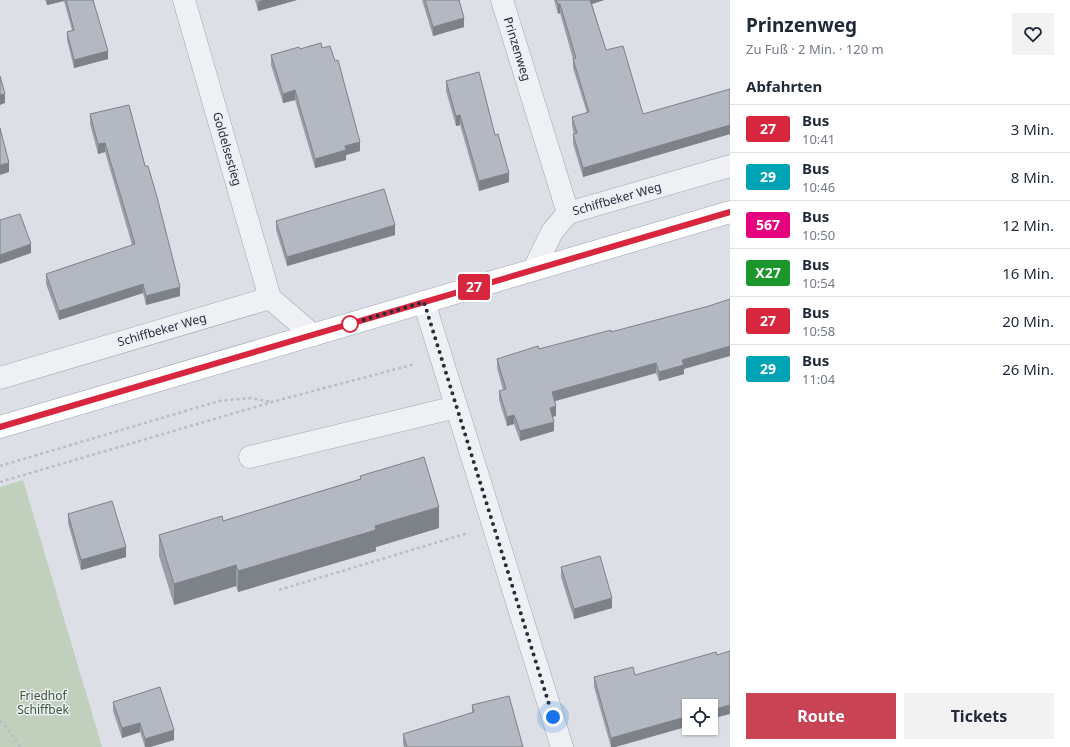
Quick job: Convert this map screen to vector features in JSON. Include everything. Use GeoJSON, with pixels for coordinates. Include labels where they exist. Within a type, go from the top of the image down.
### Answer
{"type":"FeatureCollection","features":[{"type":"Feature","properties":{"kind":"main road"},"geometry":{"type":"LineString","coordinates":[[0,427],[730,212]]}},
{"type":"Feature","properties":{"kind":"street","name":"Goldelsestieg"},"geometry":{"type":"LineString","coordinates":[[184,0],[270,298]]}},
{"type":"Feature","properties":{"kind":"street","name":"Prinzenweg"},"geometry":{"type":"LineString","coordinates":[[502,0],[568,213]]}},
{"type":"Feature","properties":{"kind":"street","name":"Schiffbeker Weg"},"geometry":{"type":"LineString","coordinates":[[534,270],[552,232],[568,213],[730,166]]}},
{"type":"Feature","properties":{"kind":"street"},"geometry":{"type":"LineString","coordinates":[[270,298],[313,335]]}},
{"type":"Feature","properties":{"kind":"street","name":"Schiffbeker Weg"},"geometry":{"type":"LineString","coordinates":[[1,375],[270,298]]}},
{"type":"Feature","properties":{"kind":"street"},"geometry":{"type":"LineString","coordinates":[[424,302],[562,747]]}},
{"type":"Feature","properties":{"kind":"street"},"geometry":{"type":"LineString","coordinates":[[250,457],[456,407]]}},
{"type":"Feature","properties":{"kind":"path"},"geometry":{"type":"LineString","coordinates":[[0,482],[272,402],[440,355]]}},
{"type":"Feature","properties":{"kind":"path"},"geometry":{"type":"LineString","coordinates":[[0,466],[219,401],[250,398],[272,402]]}},
{"type":"Feature","properties":{"kind":"path"},"geometry":{"type":"LineString","coordinates":[[279,590],[493,525]]}},
{"type":"Feature","properties":{"kind":"path"},"geometry":{"type":"LineString","coordinates":[[0,721],[12,734],[20,747]]}},
{"type":"Feature","properties":{"kind":"green space","name":"Friedhof Schiffbek"},"geometry":{"type":"Polygon","coordinates":[[[23,480],[102,747],[0,747],[0,487],[23,480]]]}},
{"type":"Feature","properties":{"kind":"building"},"geometry":{"type":"Polygon","coordinates":[[[66,0],[93,0],[108,51],[74,60],[67,32],[74,30],[66,0]]]}},
{"type":"Feature","properties":{"kind":"building"},"geometry":{"type":"Polygon","coordinates":[[[425,0],[459,0],[464,18],[433,27],[425,0]]]}},
{"type":"Feature","properties":{"kind":"building"},"geometry":{"type":"Polygon","coordinates":[[[556,0],[590,0],[606,50],[623,46],[643,114],[730,89],[730,125],[583,168],[573,134],[577,133],[572,117],[589,112],[573,59],[576,58],[560,4],[558,4],[556,0]]]}},
{"type":"Feature","properties":{"kind":"building"},"geometry":{"type":"Polygon","coordinates":[[[321,43],[322,48],[330,46],[335,61],[338,60],[360,142],[345,146],[346,150],[315,159],[295,90],[283,94],[271,55],[299,47],[300,49],[321,43]]]}},
{"type":"Feature","properties":{"kind":"building"},"geometry":{"type":"Polygon","coordinates":[[[479,72],[495,135],[498,134],[509,173],[479,181],[460,115],[456,116],[446,81],[479,72]]]}},
{"type":"Feature","properties":{"kind":"building"},"geometry":{"type":"Polygon","coordinates":[[[0,76],[5,94],[0,95],[0,76]]]}},
{"type":"Feature","properties":{"kind":"building"},"geometry":{"type":"Polygon","coordinates":[[[129,105],[145,166],[148,166],[157,197],[180,287],[146,296],[143,284],[59,311],[46,274],[135,244],[105,143],[98,144],[90,114],[129,105]]]}},
{"type":"Feature","properties":{"kind":"building"},"geometry":{"type":"Polygon","coordinates":[[[0,128],[9,163],[0,165],[0,128]]]}},
{"type":"Feature","properties":{"kind":"building"},"geometry":{"type":"Polygon","coordinates":[[[384,189],[395,225],[287,257],[276,221],[384,189]]]}},
{"type":"Feature","properties":{"kind":"building"},"geometry":{"type":"Polygon","coordinates":[[[20,214],[31,244],[0,255],[0,220],[20,214]]]}},
{"type":"Feature","properties":{"kind":"building"},"geometry":{"type":"Polygon","coordinates":[[[730,299],[730,346],[682,360],[684,365],[659,372],[656,363],[552,392],[556,406],[550,408],[554,422],[520,431],[514,415],[507,417],[499,391],[506,389],[497,359],[538,346],[539,349],[611,330],[611,332],[730,299]]]}},
{"type":"Feature","properties":{"kind":"building"},"geometry":{"type":"Polygon","coordinates":[[[424,457],[439,507],[375,526],[376,530],[238,571],[236,565],[174,584],[159,535],[222,516],[223,521],[361,479],[360,476],[424,457]]]}},
{"type":"Feature","properties":{"kind":"building"},"geometry":{"type":"Polygon","coordinates":[[[112,501],[126,547],[81,560],[68,514],[112,501]]]}},
{"type":"Feature","properties":{"kind":"building"},"geometry":{"type":"Polygon","coordinates":[[[600,556],[612,598],[574,609],[561,567],[600,556]]]}},
{"type":"Feature","properties":{"kind":"building"},"geometry":{"type":"Polygon","coordinates":[[[730,651],[730,705],[718,708],[718,699],[682,699],[682,718],[611,738],[594,677],[633,667],[635,675],[716,652],[717,655],[730,651]]]}},
{"type":"Feature","properties":{"kind":"building"},"geometry":{"type":"Polygon","coordinates":[[[160,687],[174,730],[145,739],[140,723],[122,728],[113,702],[160,687]]]}},
{"type":"Feature","properties":{"kind":"building"},"geometry":{"type":"Polygon","coordinates":[[[509,696],[523,747],[407,747],[403,734],[474,712],[472,705],[509,696]]]}},
{"type":"Feature","properties":{"kind":"bus line","name":"27"},"geometry":{"type":"LineString","coordinates":[[0,427],[730,212]]}},
{"type":"Feature","properties":{"kind":"route"},"geometry":{"type":"LineString","coordinates":[[350,324],[424,302],[553,717]]}}]}
